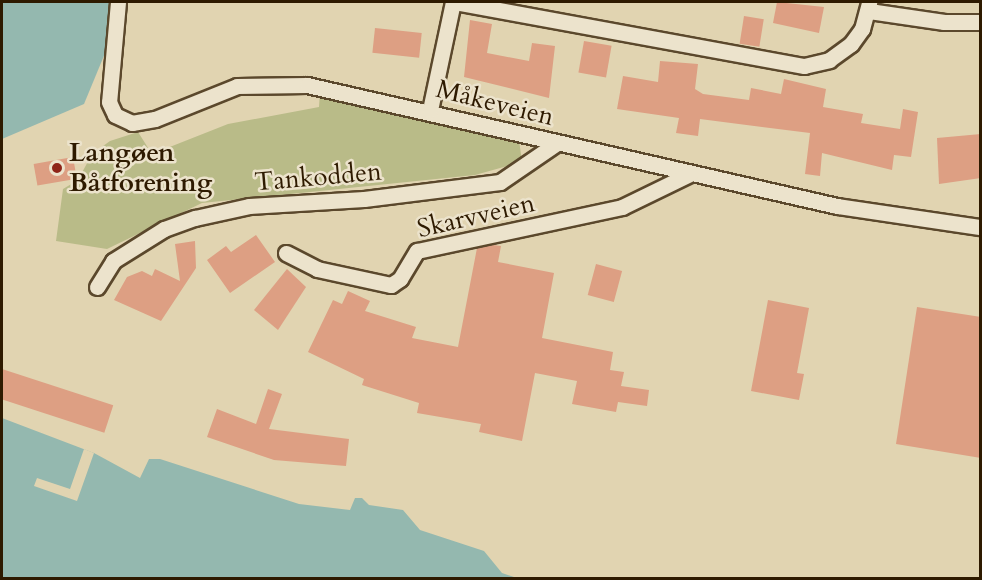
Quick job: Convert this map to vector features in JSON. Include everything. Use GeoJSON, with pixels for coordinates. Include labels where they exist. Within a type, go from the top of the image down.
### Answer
{"type":"FeatureCollection","features":[{"type":"Feature","properties":{"kind":"street","name":"Måkeveien"},"geometry":{"type":"LineString","coordinates":[[118,2],[110,102],[115,116],[132,123],[155,119],[237,87],[274,83],[307,85],[430,110],[557,143],[837,206],[981,227]]}},
{"type":"Feature","properties":{"kind":"street"},"geometry":{"type":"LineString","coordinates":[[430,110],[454,2],[791,66],[817,64],[844,50],[862,29],[869,6],[944,22],[981,22]]}},
{"type":"Feature","properties":{"kind":"street","name":"Tankodden"},"geometry":{"type":"LineString","coordinates":[[97,287],[113,261],[164,229],[195,218],[249,206],[364,199],[500,182],[557,143]]}},
{"type":"Feature","properties":{"kind":"street","name":"Skarvveien"},"geometry":{"type":"LineString","coordinates":[[286,253],[317,269],[391,285],[400,279],[417,251],[622,207],[690,174]]}},
{"type":"Feature","properties":{"kind":"green space"},"geometry":{"type":"Polygon","coordinates":[[[320,92],[519,140],[522,162],[475,175],[202,203],[107,249],[56,241],[63,189],[78,180],[92,154],[110,141],[138,132],[152,154],[228,124],[319,107],[320,92]]]}},
{"type":"Feature","properties":{"kind":"water"},"geometry":{"type":"Polygon","coordinates":[[[2,2],[112,2],[108,46],[84,104],[2,139],[2,2]]]}},
{"type":"Feature","properties":{"kind":"water"},"geometry":{"type":"Polygon","coordinates":[[[2,418],[94,453],[140,478],[149,459],[160,459],[299,504],[350,510],[355,498],[362,498],[369,505],[403,510],[420,530],[484,551],[502,573],[517,578],[2,578],[2,418]]]}},
{"type":"Feature","properties":{"kind":"pier"},"geometry":{"type":"Polygon","coordinates":[[[84,449],[94,453],[77,501],[34,486],[37,478],[70,489],[84,449]]]}},
{"type":"Feature","properties":{"kind":"building"},"geometry":{"type":"Polygon","coordinates":[[[777,2],[824,7],[819,33],[773,23],[777,2]]]}},
{"type":"Feature","properties":{"kind":"building"},"geometry":{"type":"Polygon","coordinates":[[[744,16],[764,19],[759,47],[740,44],[744,16]]]}},
{"type":"Feature","properties":{"kind":"building"},"geometry":{"type":"Polygon","coordinates":[[[470,20],[492,24],[487,53],[529,61],[532,43],[555,46],[549,98],[464,77],[470,20]]]}},
{"type":"Feature","properties":{"kind":"building"},"geometry":{"type":"Polygon","coordinates":[[[375,28],[422,33],[419,58],[372,53],[375,28]]]}},
{"type":"Feature","properties":{"kind":"building"},"geometry":{"type":"Polygon","coordinates":[[[584,41],[612,46],[606,77],[578,73],[584,41]]]}},
{"type":"Feature","properties":{"kind":"building"},"geometry":{"type":"Polygon","coordinates":[[[660,61],[698,64],[695,89],[703,94],[749,100],[751,88],[781,94],[784,79],[826,89],[823,107],[863,114],[861,123],[900,129],[903,109],[918,112],[911,157],[894,155],[892,170],[822,153],[820,176],[805,174],[810,133],[700,119],[698,136],[676,133],[679,118],[617,109],[623,76],[658,82],[660,61]]]}},
{"type":"Feature","properties":{"kind":"building"},"geometry":{"type":"Polygon","coordinates":[[[981,134],[981,178],[939,184],[937,138],[981,134]]]}},
{"type":"Feature","properties":{"kind":"building","name":"Langøen Båtforening"},"geometry":{"type":"Polygon","coordinates":[[[73,157],[77,179],[37,186],[34,164],[73,157]]]}},
{"type":"Feature","properties":{"kind":"building"},"geometry":{"type":"Polygon","coordinates":[[[256,235],[275,262],[230,293],[207,260],[226,246],[231,252],[256,235]]]}},
{"type":"Feature","properties":{"kind":"building"},"geometry":{"type":"Polygon","coordinates":[[[195,241],[196,268],[161,321],[114,300],[127,277],[142,271],[152,276],[155,269],[180,281],[175,244],[195,241]]]}},
{"type":"Feature","properties":{"kind":"building"},"geometry":{"type":"Polygon","coordinates":[[[501,246],[498,262],[554,273],[542,338],[613,352],[610,370],[624,372],[621,386],[649,390],[647,406],[618,402],[616,412],[572,404],[577,381],[535,373],[522,441],[479,432],[481,424],[417,413],[419,403],[362,385],[364,379],[308,352],[333,300],[342,304],[348,291],[370,301],[365,311],[416,327],[412,338],[458,347],[477,248],[501,246]]]}},
{"type":"Feature","properties":{"kind":"building"},"geometry":{"type":"Polygon","coordinates":[[[596,264],[622,271],[614,302],[588,295],[596,264]]]}},
{"type":"Feature","properties":{"kind":"building"},"geometry":{"type":"Polygon","coordinates":[[[287,269],[306,287],[278,330],[254,310],[287,269]]]}},
{"type":"Feature","properties":{"kind":"building"},"geometry":{"type":"Polygon","coordinates":[[[768,300],[809,308],[797,373],[804,374],[799,400],[751,391],[768,300]]]}},
{"type":"Feature","properties":{"kind":"building"},"geometry":{"type":"Polygon","coordinates":[[[917,307],[981,317],[981,458],[896,444],[917,307]]]}},
{"type":"Feature","properties":{"kind":"building"},"geometry":{"type":"Polygon","coordinates":[[[2,369],[113,405],[104,433],[2,399],[2,369]]]}},
{"type":"Feature","properties":{"kind":"building"},"geometry":{"type":"Polygon","coordinates":[[[268,389],[282,394],[269,429],[349,439],[346,466],[274,460],[207,437],[217,409],[256,424],[268,389]]]}},
{"type":"Feature","properties":{"kind":"place","name":"Langøen Båtforening"},"geometry":{"type":"Point","coordinates":[57,168]}}]}
